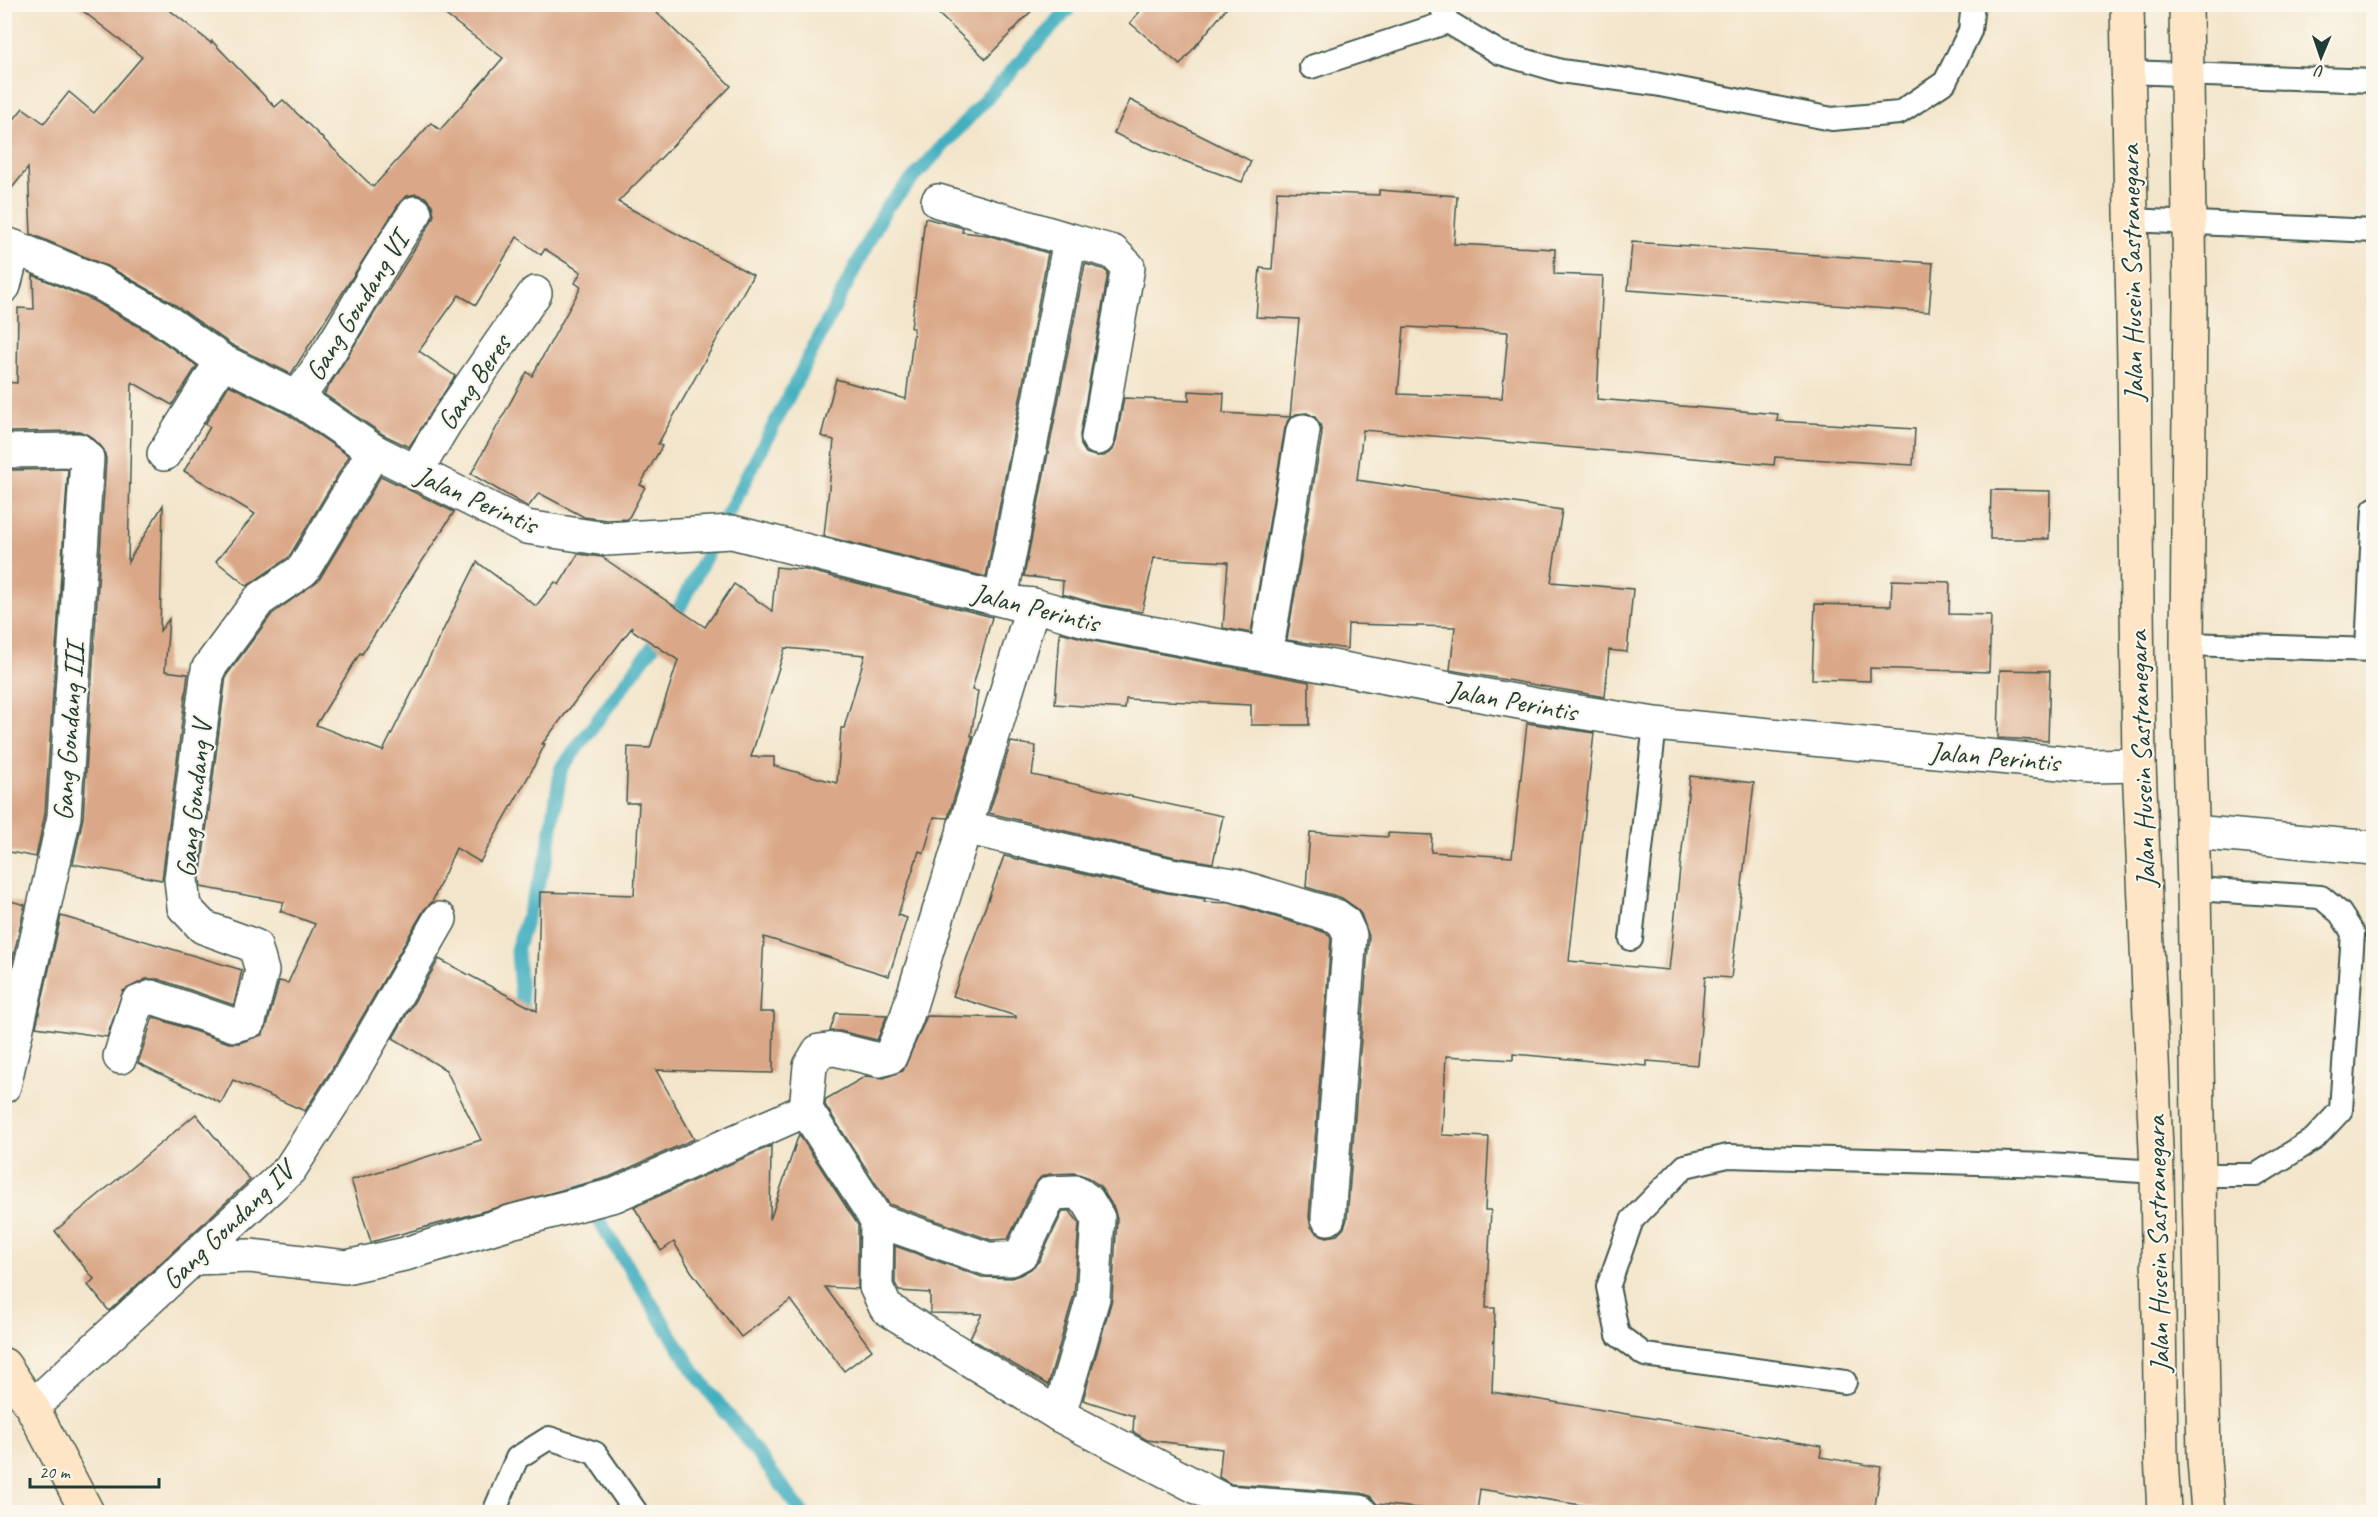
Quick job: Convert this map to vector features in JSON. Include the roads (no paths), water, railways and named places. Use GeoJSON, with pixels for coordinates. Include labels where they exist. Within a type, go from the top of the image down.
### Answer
{"type":"FeatureCollection","features":[{"type":"Feature","properties":{"kind":"main road","name":"Jalan Husein Sastranegara"},"geometry":{"type":"LineString","coordinates":[[2127,4],[2139,765],[2157,1172],[2161,1455],[2164,1512]]}},
{"type":"Feature","properties":{"kind":"main road","name":"Jalan Husein Sastranegara"},"geometry":{"type":"LineString","coordinates":[[2186,4],[2190,223],[2187,644],[2193,832],[2204,1460],[2208,1512]]}},
{"type":"Feature","properties":{"kind":"main road"},"geometry":{"type":"LineString","coordinates":[[4,1365],[32,1407],[87,1512]]}},
{"type":"Feature","properties":{"kind":"street"},"geometry":{"type":"LineString","coordinates":[[938,201],[1113,252],[1128,267],[1098,438]]}},
{"type":"Feature","properties":{"kind":"street","name":"Gang Gondang VI"},"geometry":{"type":"LineString","coordinates":[[297,398],[319,369],[391,247],[415,213]]}},
{"type":"Feature","properties":{"kind":"street"},"geometry":{"type":"LineString","coordinates":[[1001,598],[1070,240]]}},
{"type":"Feature","properties":{"kind":"street"},"geometry":{"type":"LineString","coordinates":[[4,286],[9,245]]}},
{"type":"Feature","properties":{"kind":"street","name":"Jalan Perintis"},"geometry":{"type":"LineString","coordinates":[[9,245],[100,283],[160,317],[222,361],[297,398],[374,451],[526,527],[606,539],[732,532],[1014,603],[1033,605],[1097,623],[1535,705],[1655,724],[2092,766],[2139,765]]}},
{"type":"Feature","properties":{"kind":"street","name":"Gang Beres"},"geometry":{"type":"LineString","coordinates":[[415,473],[444,423],[534,293]]}},
{"type":"Feature","properties":{"kind":"street"},"geometry":{"type":"LineString","coordinates":[[164,454],[222,361]]}},
{"type":"Feature","properties":{"kind":"street"},"geometry":{"type":"LineString","coordinates":[[1266,654],[1303,431]]}},
{"type":"Feature","properties":{"kind":"street","name":"Gang Gondang III"},"geometry":{"type":"LineString","coordinates":[[4,451],[78,450],[87,458],[64,817],[4,1086]]}},
{"type":"Feature","properties":{"kind":"street","name":"Gang Gondang V"},"geometry":{"type":"LineString","coordinates":[[120,1057],[137,1002],[152,997],[234,1025],[249,1021],[262,971],[255,946],[203,927],[184,907],[181,879],[208,669],[259,600],[303,570],[374,451]]}},
{"type":"Feature","properties":{"kind":"street"},"geometry":{"type":"LineString","coordinates":[[1033,605],[907,1016],[890,1057],[879,1060],[835,1049],[819,1051],[810,1066],[807,1110],[877,1220],[876,1287],[886,1308],[1059,1415],[1226,1502],[1360,1512]]}},
{"type":"Feature","properties":{"kind":"street"},"geometry":{"type":"LineString","coordinates":[[964,827],[1172,875],[1234,885],[1336,916],[1344,922],[1350,935],[1328,1218]]}},
{"type":"Feature","properties":{"kind":"street"},"geometry":{"type":"LineString","coordinates":[[2193,832],[2373,848]]}},
{"type":"Feature","properties":{"kind":"street","name":"Gang Gondang IV"},"geometry":{"type":"LineString","coordinates":[[32,1407],[290,1169],[348,1079],[440,919]]}},
{"type":"Feature","properties":{"kind":"street"},"geometry":{"type":"LineString","coordinates":[[194,1258],[250,1256],[346,1267],[405,1254],[533,1216],[615,1195],[807,1110]]}},
{"type":"Feature","properties":{"kind":"street"},"geometry":{"type":"LineString","coordinates":[[877,1220],[988,1259],[1011,1259],[1022,1252],[1051,1193],[1076,1192],[1088,1201],[1098,1218],[1093,1298],[1059,1415]]}},
{"type":"Feature","properties":{"kind":"lane"},"geometry":{"type":"LineString","coordinates":[[1311,67],[1444,13],[1500,53],[1561,71],[1655,84],[1832,119],[1899,113],[1946,82],[1970,31],[1973,4]]}},
{"type":"Feature","properties":{"kind":"lane"},"geometry":{"type":"LineString","coordinates":[[2127,72],[2373,81]]}},
{"type":"Feature","properties":{"kind":"lane"},"geometry":{"type":"LineString","coordinates":[[2130,220],[2373,231]]}},
{"type":"Feature","properties":{"kind":"lane"},"geometry":{"type":"LineString","coordinates":[[2187,644],[2370,650],[2373,509]]}},
{"type":"Feature","properties":{"kind":"lane"},"geometry":{"type":"LineString","coordinates":[[1631,939],[1655,724]]}},
{"type":"Feature","properties":{"kind":"lane"},"geometry":{"type":"LineString","coordinates":[[2194,889],[2321,897],[2340,913],[2353,933],[2341,1110],[2314,1139],[2256,1175],[2200,1175]]}},
{"type":"Feature","properties":{"kind":"lane"},"geometry":{"type":"LineString","coordinates":[[1845,1382],[1645,1355],[1618,1335],[1608,1287],[1632,1220],[1685,1166],[1728,1156],[2048,1165],[2157,1172]]}},
{"type":"Feature","properties":{"kind":"lane"},"geometry":{"type":"LineString","coordinates":[[494,1512],[517,1458],[549,1438],[595,1453],[636,1512]]}},
{"type":"Feature","properties":{"kind":"waterway"},"geometry":{"type":"LineString","coordinates":[[523,1019],[517,948],[547,857],[561,769],[674,618],[886,208],[1073,4]]}},
{"type":"Feature","properties":{"kind":"waterway"},"geometry":{"type":"LineString","coordinates":[[568,1171],[693,1370],[802,1512]]}}]}
